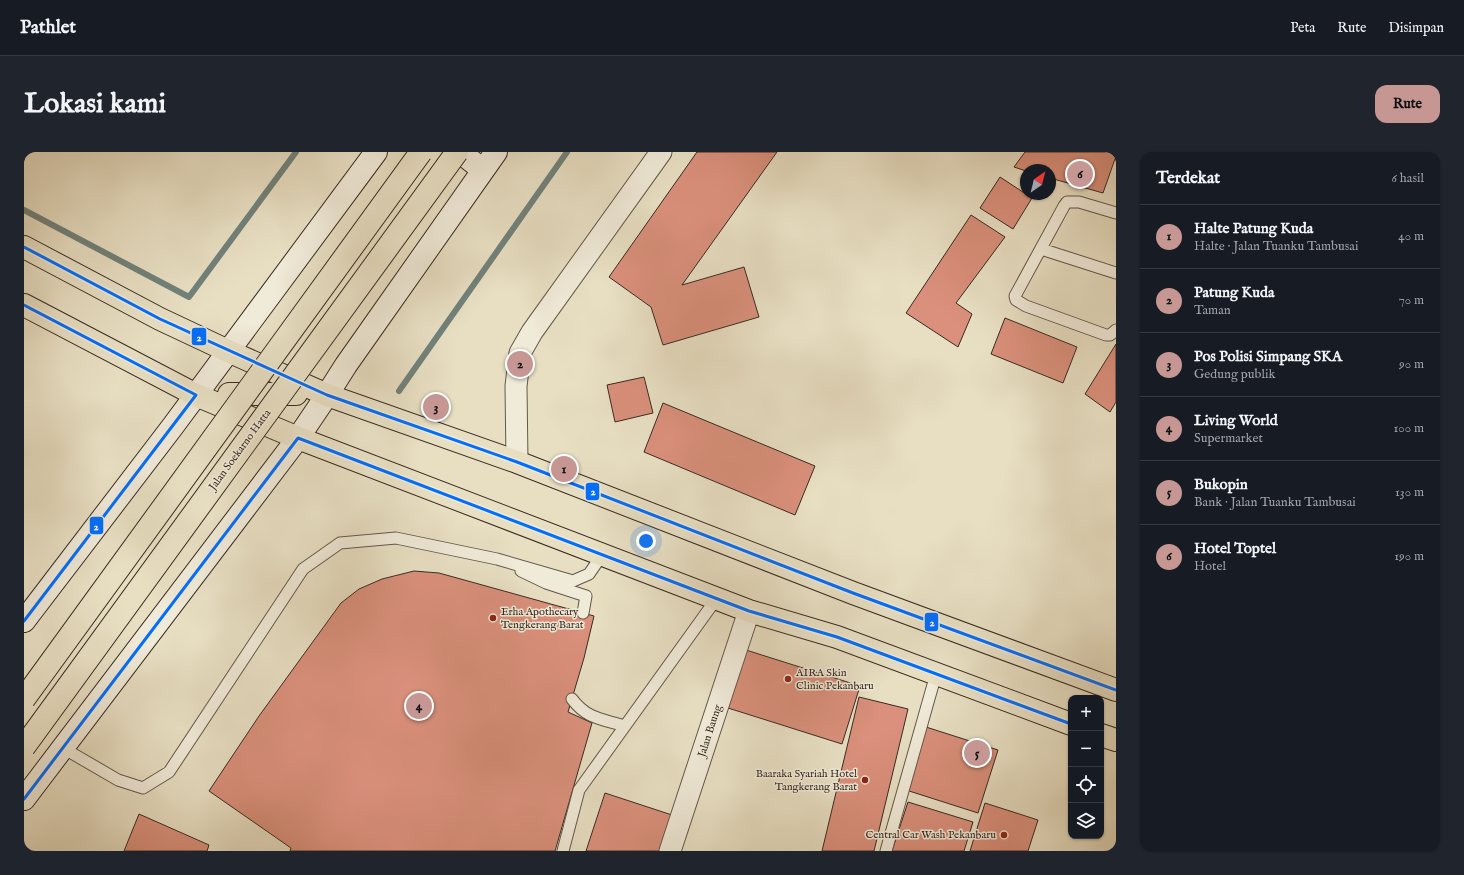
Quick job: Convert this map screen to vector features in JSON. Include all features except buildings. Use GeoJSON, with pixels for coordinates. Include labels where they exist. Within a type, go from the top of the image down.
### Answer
{"type":"FeatureCollection","features":[{"type":"Feature","properties":{"kind":"main road"},"geometry":{"type":"LineString","coordinates":[[24,698],[421,152]]}},
{"type":"Feature","properties":{"kind":"main road","name":"Jalan Soekarno Hatta"},"geometry":{"type":"LineString","coordinates":[[24,747],[458,152]]}},
{"type":"Feature","properties":{"kind":"main road"},"geometry":{"type":"LineString","coordinates":[[24,248],[160,319],[328,395],[517,462],[853,593],[1116,690]]}},
{"type":"Feature","properties":{"kind":"main road"},"geometry":{"type":"LineString","coordinates":[[24,305],[196,395],[298,438],[750,611],[837,637],[1068,723]]}},
{"type":"Feature","properties":{"kind":"main road"},"geometry":{"type":"LineString","coordinates":[[228,351],[260,394],[298,438]]}},
{"type":"Feature","properties":{"kind":"main road"},"geometry":{"type":"LineString","coordinates":[[196,395],[328,395]]}},
{"type":"Feature","properties":{"kind":"main road"},"geometry":{"type":"LineString","coordinates":[[1104,736],[1116,740]]}},
{"type":"Feature","properties":{"kind":"street"},"geometry":{"type":"LineString","coordinates":[[24,621],[196,395],[376,152]]}},
{"type":"Feature","properties":{"kind":"street"},"geometry":{"type":"LineString","coordinates":[[458,152],[483,170]]}},
{"type":"Feature","properties":{"kind":"street"},"geometry":{"type":"LineString","coordinates":[[24,799],[298,438],[328,395],[346,365],[496,152]]}},
{"type":"Feature","properties":{"kind":"street"},"geometry":{"type":"LineString","coordinates":[[517,462],[516,386],[520,353],[532,332],[661,152]]}},
{"type":"Feature","properties":{"kind":"street","name":"Jalan Baung"},"geometry":{"type":"LineString","coordinates":[[670,851],[750,611]]}},
{"type":"Feature","properties":{"kind":"lane"},"geometry":{"type":"LineString","coordinates":[[1116,213],[1079,202],[1067,202],[1015,296],[1016,300],[1026,306],[1106,335],[1110,335],[1116,330]]}},
{"type":"Feature","properties":{"kind":"lane"},"geometry":{"type":"LineString","coordinates":[[1041,249],[1116,273]]}},
{"type":"Feature","properties":{"kind":"lane"},"geometry":{"type":"LineString","coordinates":[[63,748],[118,780],[143,788],[169,772],[303,569],[340,543],[396,538],[497,559],[573,581],[589,574],[602,555]]}},
{"type":"Feature","properties":{"kind":"lane"},"geometry":{"type":"LineString","coordinates":[[497,559],[546,583],[586,596],[583,613]]}},
{"type":"Feature","properties":{"kind":"lane"},"geometry":{"type":"LineString","coordinates":[[563,851],[579,790],[717,598]]}},
{"type":"Feature","properties":{"kind":"lane"},"geometry":{"type":"LineString","coordinates":[[886,851],[936,674]]}},
{"type":"Feature","properties":{"kind":"lane"},"geometry":{"type":"LineString","coordinates":[[572,699],[579,709],[590,716],[625,726]]}},
{"type":"Feature","properties":{"kind":"waterway"},"geometry":{"type":"LineString","coordinates":[[24,210],[189,297],[296,152]]}},
{"type":"Feature","properties":{"kind":"waterway"},"geometry":{"type":"LineString","coordinates":[[399,391],[567,152]]}},
{"type":"Feature","properties":{"kind":"transit line","name":"2"},"geometry":{"type":"LineString","coordinates":[[24,247],[160,319],[327,395],[517,462],[853,593],[1116,690]]}},
{"type":"Feature","properties":{"kind":"transit line","name":"2"},"geometry":{"type":"LineString","coordinates":[[24,305],[196,395],[24,621]]}},
{"type":"Feature","properties":{"kind":"transit line","name":"2"},"geometry":{"type":"LineString","coordinates":[[24,799],[298,438],[749,611],[837,637],[1068,723]]}},
{"type":"Feature","properties":{"kind":"place","name":"Hotel Toptel"},"geometry":{"type":"Point","coordinates":[1080,174]}},
{"type":"Feature","properties":{"kind":"place","name":"Patung Kuda"},"geometry":{"type":"Point","coordinates":[520,364]}},
{"type":"Feature","properties":{"kind":"place","name":"Pos Polisi Simpang SKA"},"geometry":{"type":"Point","coordinates":[436,407]}},
{"type":"Feature","properties":{"kind":"place","name":"Halte Patung Kuda"},"geometry":{"type":"Point","coordinates":[564,469]}},
{"type":"Feature","properties":{"kind":"place","name":"Erha Apothecary Tengkerang Barat"},"geometry":{"type":"Point","coordinates":[493,618]}},
{"type":"Feature","properties":{"kind":"place","name":"AIRA Skin Clinic Pekanbaru"},"geometry":{"type":"Point","coordinates":[788,679]}},
{"type":"Feature","properties":{"kind":"place","name":"Living World"},"geometry":{"type":"Point","coordinates":[419,706]}},
{"type":"Feature","properties":{"kind":"place","name":"Bukopin"},"geometry":{"type":"Point","coordinates":[977,753]}},
{"type":"Feature","properties":{"kind":"place","name":"Baaraka Syariah Hotel Tangkerang Barat"},"geometry":{"type":"Point","coordinates":[865,780]}},
{"type":"Feature","properties":{"kind":"place","name":"Central Car Wash Pekanbaru"},"geometry":{"type":"Point","coordinates":[1004,835]}}]}
